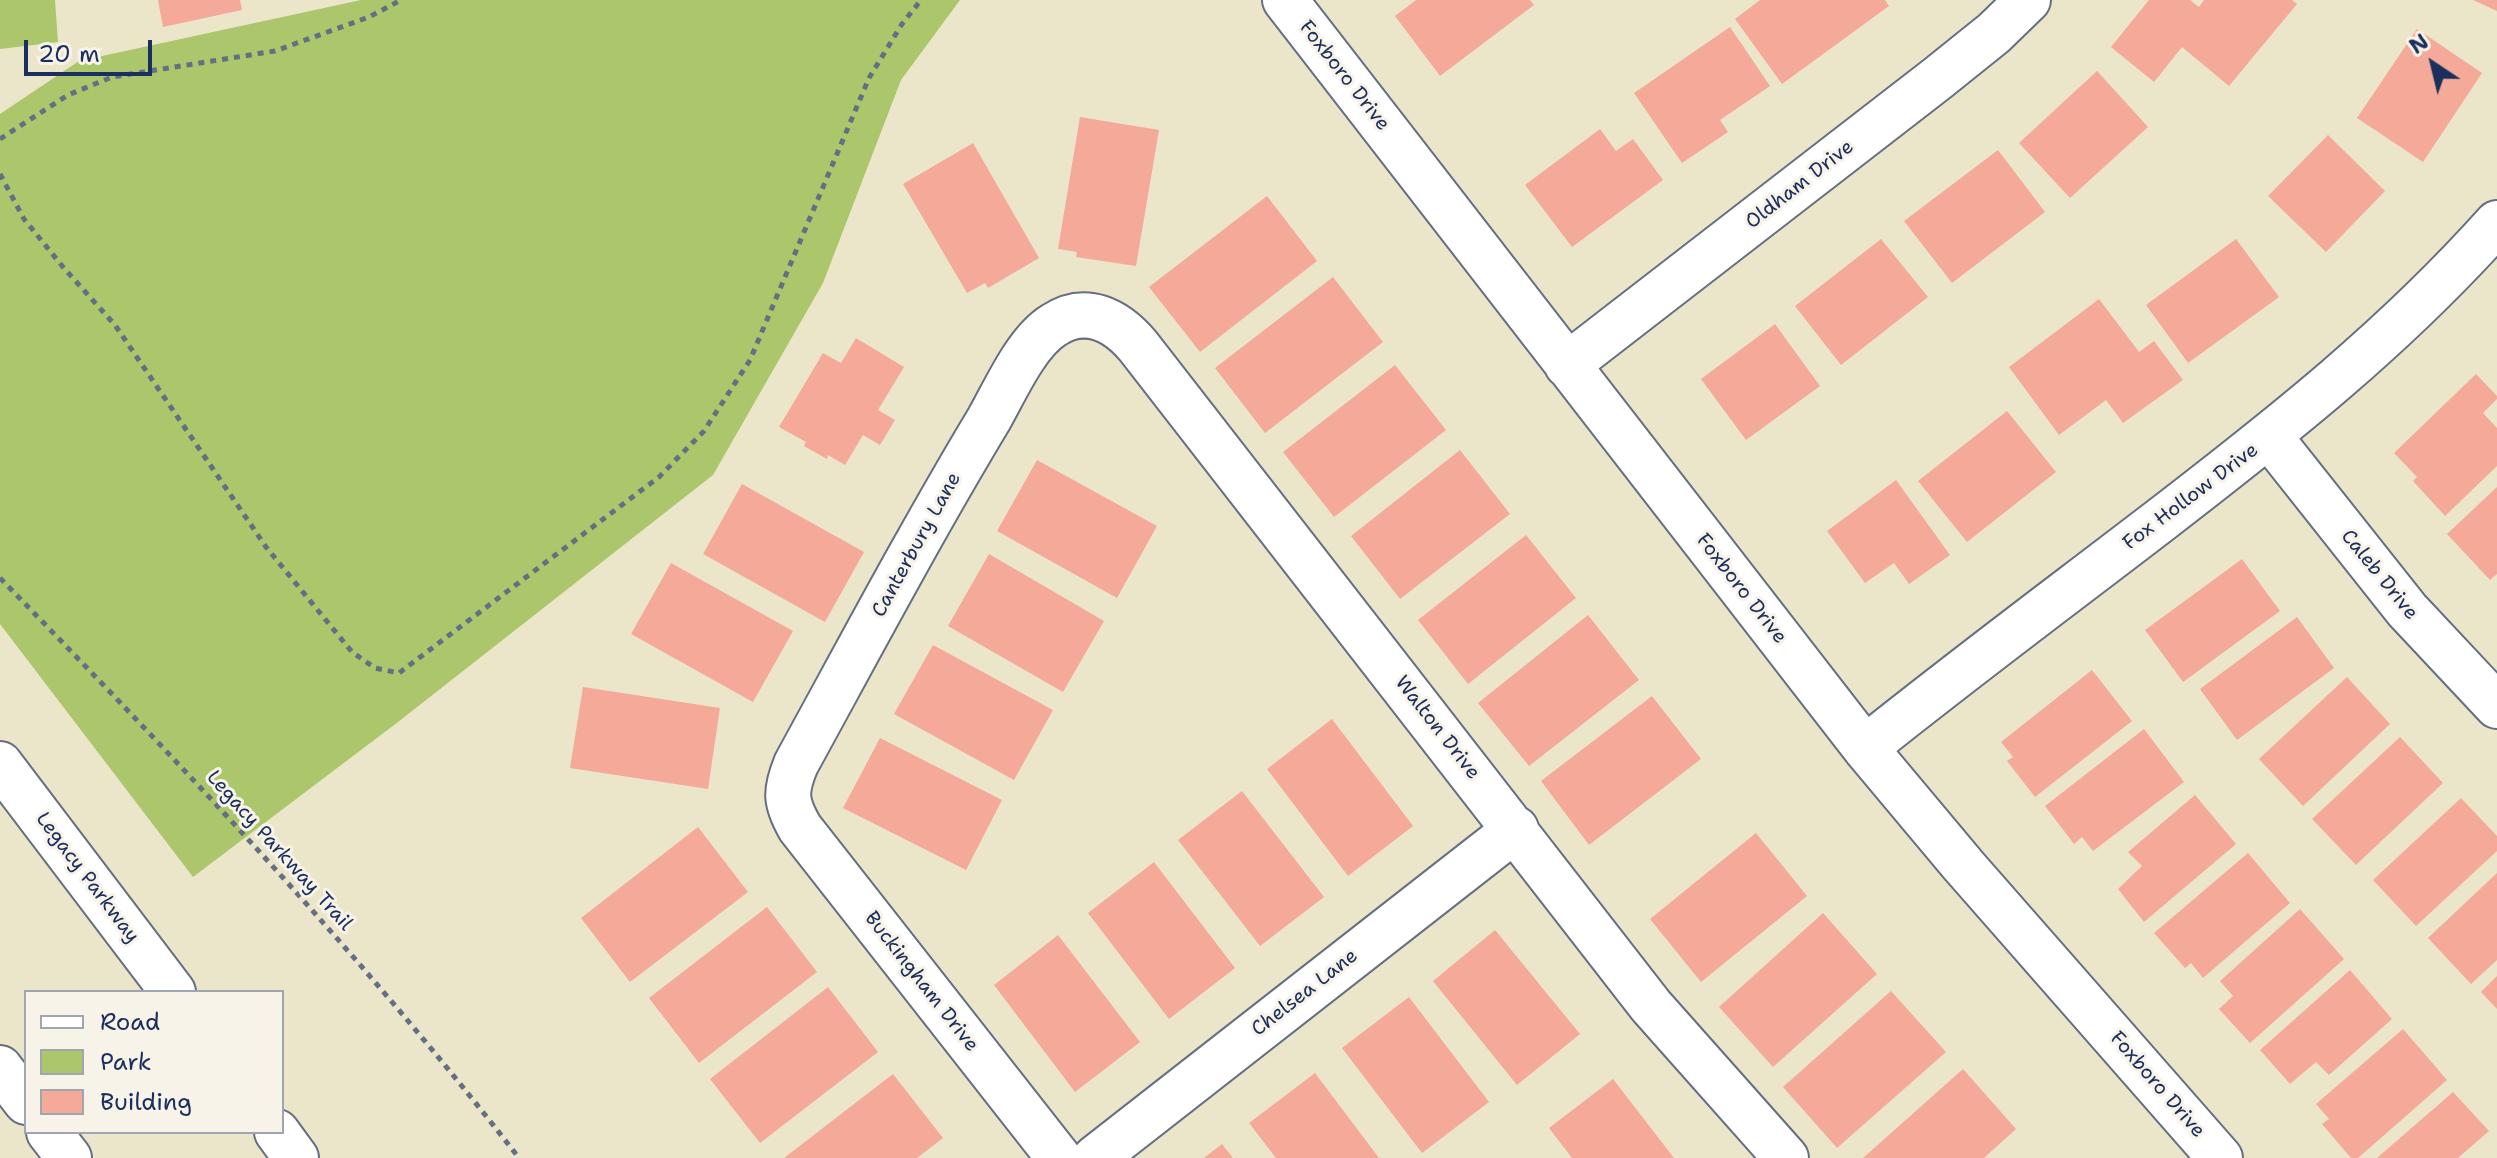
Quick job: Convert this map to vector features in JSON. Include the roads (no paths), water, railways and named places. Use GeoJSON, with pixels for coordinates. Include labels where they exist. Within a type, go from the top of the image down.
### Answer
{"type":"FeatureCollection","features":[{"type":"Feature","properties":{"kind":"main road","name":"Foxboro Drive"},"geometry":{"type":"LineString","coordinates":[[1285,0],[1865,748],[2220,1158]]}},
{"type":"Feature","properties":{"kind":"main road","name":"Oldham Drive"},"geometry":{"type":"LineString","coordinates":[[1567,365],[1938,78],[1994,33],[2028,0]]}},
{"type":"Feature","properties":{"kind":"main road","name":"Fox Hollow Drive"},"geometry":{"type":"LineString","coordinates":[[1865,748],[2269,436],[2400,325],[2497,223]]}},
{"type":"Feature","properties":{"kind":"main road","name":"Canterbury Lane"},"geometry":{"type":"LineString","coordinates":[[787,802],[789,783],[796,764],[957,472],[1033,344],[1054,324],[1081,315]]}},
{"type":"Feature","properties":{"kind":"main road","name":"Walton Drive"},"geometry":{"type":"LineString","coordinates":[[1081,315],[1097,316],[1114,323],[1138,346],[1651,1006],[1786,1158]]}},
{"type":"Feature","properties":{"kind":"main road","name":"Caleb Drive"},"geometry":{"type":"LineString","coordinates":[[2269,436],[2407,610],[2497,706]]}},
{"type":"Feature","properties":{"kind":"main road","name":"Legacy Parkway"},"geometry":{"type":"LineString","coordinates":[[0,764],[171,990]]}},
{"type":"Feature","properties":{"kind":"main road","name":"Buckingham Drive"},"geometry":{"type":"LineString","coordinates":[[787,802],[800,828],[1059,1158]]}},
{"type":"Feature","properties":{"kind":"main road","name":"Chelsea Lane"},"geometry":{"type":"LineString","coordinates":[[1095,1158],[1516,829]]}},
{"type":"Feature","properties":{"kind":"main road"},"geometry":{"type":"LineString","coordinates":[[0,1068],[24,1099]]}},
{"type":"Feature","properties":{"kind":"main road"},"geometry":{"type":"LineString","coordinates":[[51,1134],[69,1158]]}},
{"type":"Feature","properties":{"kind":"main road"},"geometry":{"type":"LineString","coordinates":[[278,1134],[296,1158]]}}]}
